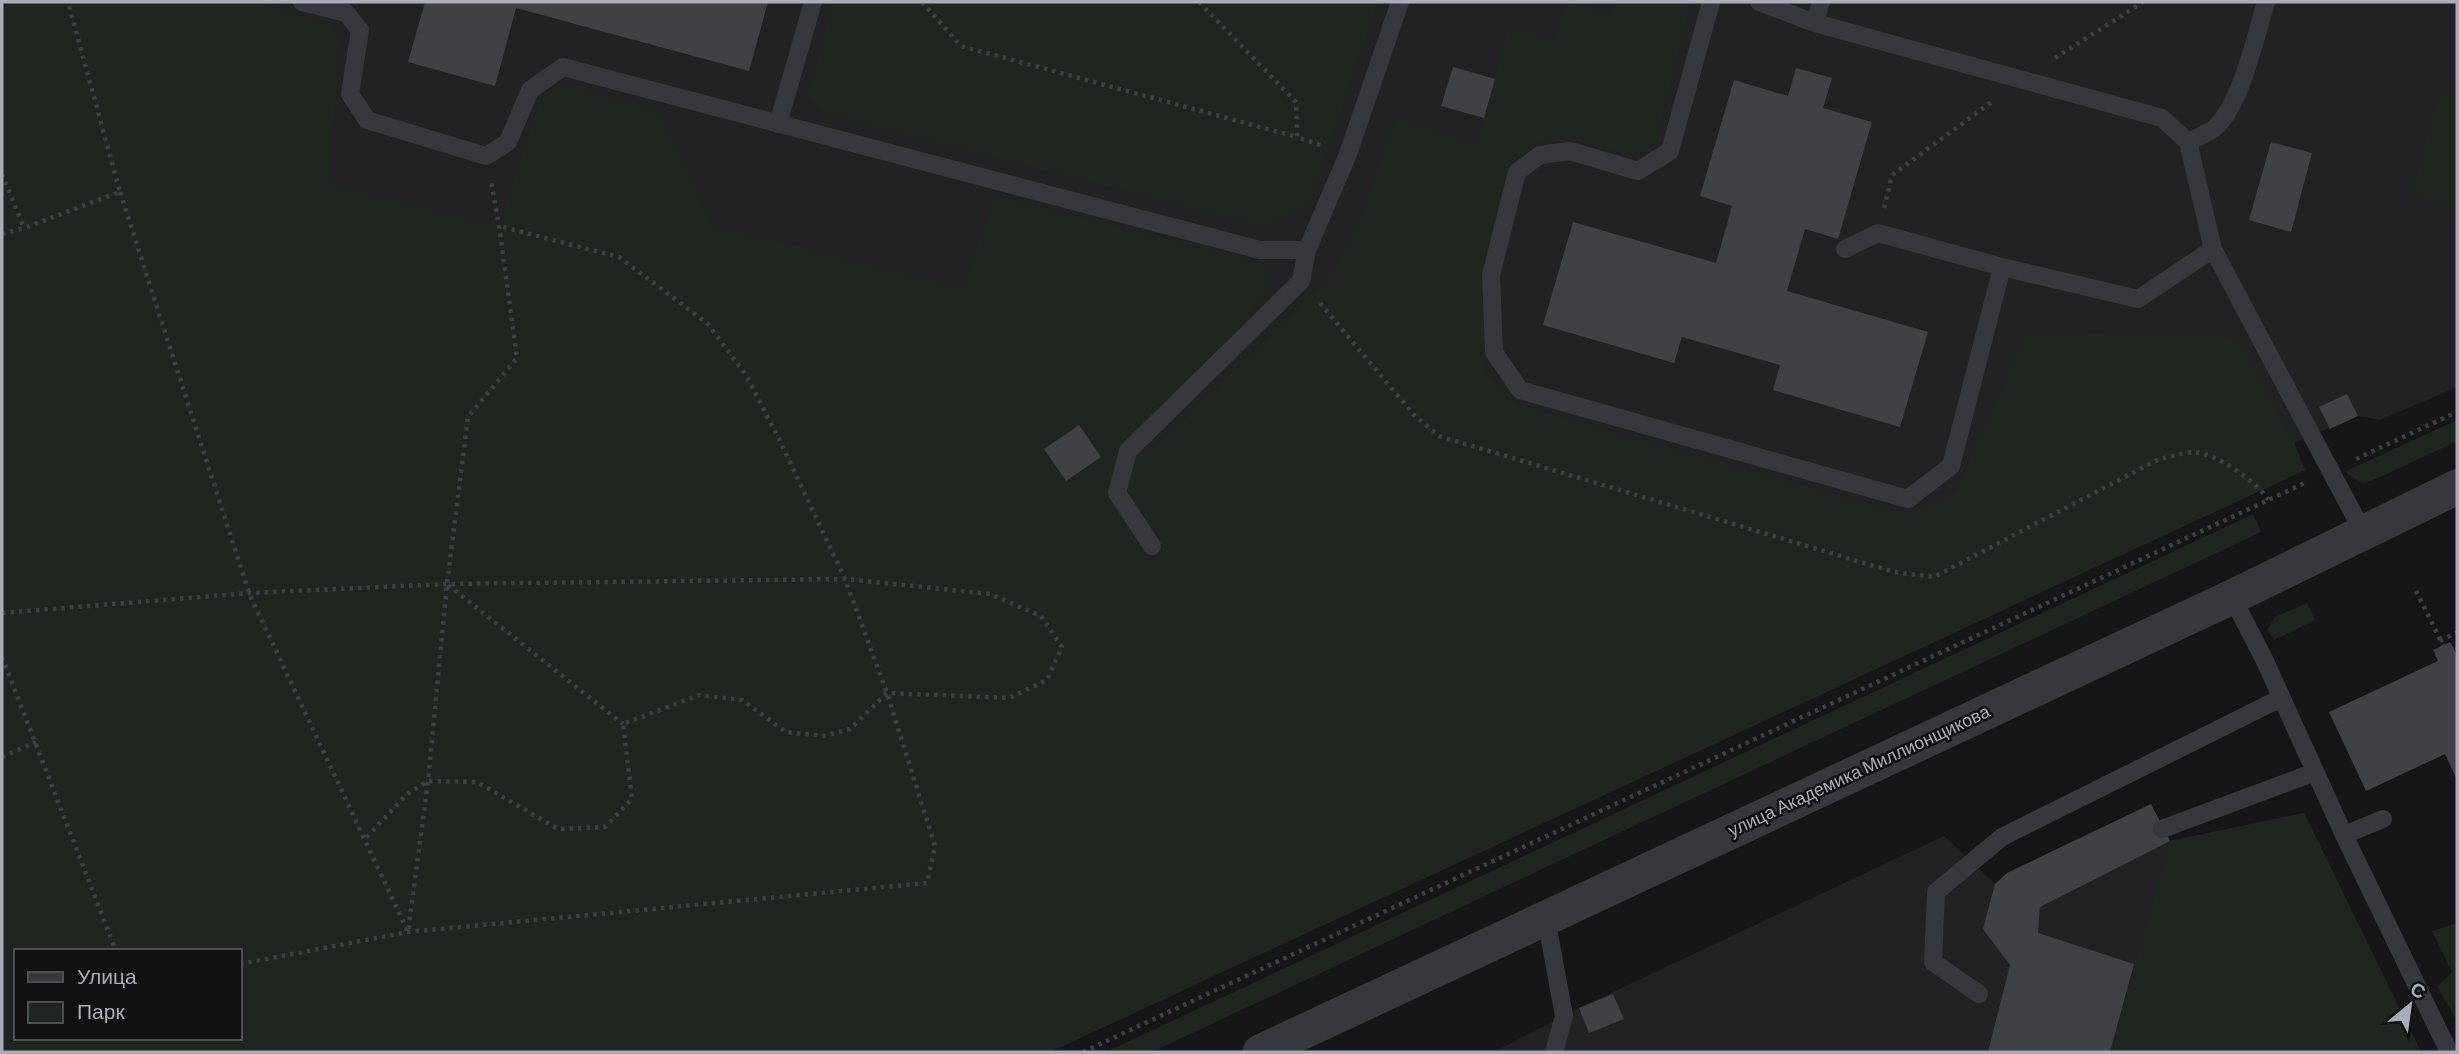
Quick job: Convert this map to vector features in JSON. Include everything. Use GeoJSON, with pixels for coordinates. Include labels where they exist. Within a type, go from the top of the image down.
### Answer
{"type":"FeatureCollection","features":[{"type":"Feature","properties":{"kind":"street","name":"улица Академика Миллионщикова"},"geometry":{"type":"LineString","coordinates":[[1259,1052],[2232,597],[2457,487]]}},
{"type":"Feature","properties":{"kind":"lane"},"geometry":{"type":"LineString","coordinates":[[302,2],[346,13],[360,30],[350,94],[367,120],[486,156],[508,142],[530,90],[563,67],[1260,250],[1307,250]]}},
{"type":"Feature","properties":{"kind":"lane"},"geometry":{"type":"LineString","coordinates":[[778,124],[813,2]]}},
{"type":"Feature","properties":{"kind":"lane"},"geometry":{"type":"LineString","coordinates":[[1152,546],[1117,493],[1128,451],[1301,281],[1307,250],[1349,154],[1400,2]]}},
{"type":"Feature","properties":{"kind":"lane"},"geometry":{"type":"LineString","coordinates":[[1711,2],[1670,151],[1638,171],[1570,151],[1541,155],[1517,172],[1491,275],[1494,352],[1520,390],[1908,499],[1951,466],[2002,267]]}},
{"type":"Feature","properties":{"kind":"lane"},"geometry":{"type":"LineString","coordinates":[[1759,2],[1815,23],[2162,118],[2188,142],[2213,249],[2363,532]]}},
{"type":"Feature","properties":{"kind":"lane"},"geometry":{"type":"LineString","coordinates":[[1815,23],[1821,2]]}},
{"type":"Feature","properties":{"kind":"lane"},"geometry":{"type":"LineString","coordinates":[[2188,142],[2214,128],[2228,112],[2238,92],[2266,2]]}},
{"type":"Feature","properties":{"kind":"lane"},"geometry":{"type":"LineString","coordinates":[[1845,249],[1878,233],[2002,267],[2137,299],[2213,249]]}},
{"type":"Feature","properties":{"kind":"lane"},"geometry":{"type":"LineString","coordinates":[[2232,597],[2449,1052]]}},
{"type":"Feature","properties":{"kind":"lane"},"geometry":{"type":"LineString","coordinates":[[1979,994],[1933,962],[1936,892],[2002,837],[2281,698]]}},
{"type":"Feature","properties":{"kind":"lane"},"geometry":{"type":"LineString","coordinates":[[2162,829],[2315,772]]}},
{"type":"Feature","properties":{"kind":"lane"},"geometry":{"type":"LineString","coordinates":[[2344,835],[2383,819]]}},
{"type":"Feature","properties":{"kind":"lane"},"geometry":{"type":"LineString","coordinates":[[1546,918],[1564,1016],[1554,1052]]}},
{"type":"Feature","properties":{"kind":"path"},"geometry":{"type":"LineString","coordinates":[[68,2],[120,192],[249,593],[408,932]]}},
{"type":"Feature","properties":{"kind":"path"},"geometry":{"type":"LineString","coordinates":[[922,2],[961,46],[1297,136],[1349,154]]}},
{"type":"Feature","properties":{"kind":"path"},"geometry":{"type":"LineString","coordinates":[[1199,2],[1296,102],[1297,136]]}},
{"type":"Feature","properties":{"kind":"path"},"geometry":{"type":"LineString","coordinates":[[1878,233],[1892,175],[2022,79],[2143,2]]}},
{"type":"Feature","properties":{"kind":"path"},"geometry":{"type":"LineString","coordinates":[[408,932],[428,781],[447,584],[468,416],[517,358],[499,226],[486,156]]}},
{"type":"Feature","properties":{"kind":"path"},"geometry":{"type":"LineString","coordinates":[[2,174],[24,228]]}},
{"type":"Feature","properties":{"kind":"path"},"geometry":{"type":"LineString","coordinates":[[2,234],[120,192]]}},
{"type":"Feature","properties":{"kind":"path"},"geometry":{"type":"LineString","coordinates":[[242,964],[408,932],[927,883],[935,846],[887,693],[845,579],[746,375],[707,323],[619,257],[499,226]]}},
{"type":"Feature","properties":{"kind":"path"},"geometry":{"type":"LineString","coordinates":[[1083,1052],[2457,412]]}},
{"type":"Feature","properties":{"kind":"path"},"geometry":{"type":"LineString","coordinates":[[2,613],[249,593],[447,584],[845,579],[990,594],[1041,615],[1062,646],[1047,680],[1009,698],[887,693],[850,729],[824,736],[786,732],[742,700],[699,695],[623,724]]}},
{"type":"Feature","properties":{"kind":"path"},"geometry":{"type":"LineString","coordinates":[[366,838],[407,794],[428,781],[477,782],[558,829],[605,827],[632,799],[623,724],[447,584]]}},
{"type":"Feature","properties":{"kind":"path"},"geometry":{"type":"LineString","coordinates":[[2416,591],[2442,643],[2457,632]]}},
{"type":"Feature","properties":{"kind":"path"},"geometry":{"type":"LineString","coordinates":[[2,657],[115,949]]}},
{"type":"Feature","properties":{"kind":"path"},"geometry":{"type":"LineString","coordinates":[[2,757],[36,742]]}},
{"type":"Feature","properties":{"kind":"shaded area"},"geometry":{"type":"Polygon","coordinates":[[[2,2],[2457,2],[2457,387],[2380,420],[2358,416],[2294,443],[2305,470],[1050,1052],[242,1038],[242,949],[16,949],[2,2]]]}},
{"type":"Feature","properties":{"kind":"shaded area"},"geometry":{"type":"Polygon","coordinates":[[[2151,804],[2170,841],[2304,813],[2421,1052],[1494,1052],[1579,1008],[1944,836],[1995,884],[2007,873],[2151,804]]]}},
{"type":"Feature","properties":{"kind":"green space"},"geometry":{"type":"Polygon","coordinates":[[[2,2],[254,2],[332,23],[342,39],[328,182],[499,226],[539,101],[561,83],[657,109],[713,224],[962,287],[995,194],[1263,263],[1267,292],[1145,458],[1327,278],[1351,240],[1396,115],[1477,145],[1509,25],[1554,38],[1566,2],[1611,14],[1615,2],[1690,4],[1656,144],[1636,158],[1573,140],[1535,143],[1509,165],[1482,274],[1486,374],[1521,405],[1905,514],[1955,492],[2026,332],[2238,337],[2294,443],[2305,470],[1050,1052],[2,1052],[2,2]]]}},
{"type":"Feature","properties":{"kind":"green space"},"geometry":{"type":"Polygon","coordinates":[[[833,2],[1378,2],[1309,206],[1264,227],[823,114],[807,96],[833,2]]]}},
{"type":"Feature","properties":{"kind":"green space"},"geometry":{"type":"Polygon","coordinates":[[[2439,91],[2457,96],[2457,209],[2410,196],[2439,91]]]}},
{"type":"Feature","properties":{"kind":"green space"},"geometry":{"type":"Polygon","coordinates":[[[2457,420],[2457,441],[2376,479],[2363,483],[2344,472],[2457,420]]]}},
{"type":"Feature","properties":{"kind":"green space"},"geometry":{"type":"Polygon","coordinates":[[[2253,514],[2261,532],[1152,1052],[1106,1052],[2253,514]]]}},
{"type":"Feature","properties":{"kind":"green space"},"geometry":{"type":"Polygon","coordinates":[[[2307,603],[2315,620],[2274,640],[2267,630],[2275,617],[2307,603]]]}},
{"type":"Feature","properties":{"kind":"green space"},"geometry":{"type":"Polygon","coordinates":[[[2304,813],[2421,1052],[2110,1052],[2170,841],[2304,813]]]}},
{"type":"Feature","properties":{"kind":"green space"},"geometry":{"type":"Polygon","coordinates":[[[2457,923],[2457,1021],[2437,987],[2452,972],[2432,931],[2457,923]]]}},
{"type":"Feature","properties":{"kind":"building"},"geometry":{"type":"Polygon","coordinates":[[[425,2],[768,2],[749,71],[516,8],[495,86],[408,62],[425,2]]]}},
{"type":"Feature","properties":{"kind":"building"},"geometry":{"type":"Polygon","coordinates":[[[1453,67],[1495,79],[1484,118],[1441,106],[1453,67]]]}},
{"type":"Feature","properties":{"kind":"building"},"geometry":{"type":"Polygon","coordinates":[[[1796,68],[1832,78],[1823,108],[1872,122],[1838,239],[1805,229],[1787,291],[1928,332],[1900,427],[1773,390],[1780,365],[1682,337],[1674,363],[1543,325],[1573,222],[1716,263],[1732,206],[1700,196],[1734,80],[1788,96],[1796,68]]]}},
{"type":"Feature","properties":{"kind":"building"},"geometry":{"type":"Polygon","coordinates":[[[2271,142],[2312,153],[2291,232],[2249,220],[2271,142]]]}},
{"type":"Feature","properties":{"kind":"building"},"geometry":{"type":"Polygon","coordinates":[[[2347,394],[2358,416],[2330,429],[2319,407],[2347,394]]]}},
{"type":"Feature","properties":{"kind":"building"},"geometry":{"type":"Polygon","coordinates":[[[1079,425],[1101,457],[1066,481],[1044,449],[1079,425]]]}},
{"type":"Feature","properties":{"kind":"building"},"geometry":{"type":"Polygon","coordinates":[[[2450,642],[2457,655],[2457,780],[2445,754],[2366,791],[2329,712],[2438,661],[2433,650],[2450,642]]]}},
{"type":"Feature","properties":{"kind":"building"},"geometry":{"type":"Polygon","coordinates":[[[2151,804],[2170,841],[2040,907],[2038,933],[2134,964],[2110,1052],[1988,1052],[2010,965],[1983,929],[1995,884],[2007,873],[2151,804]]]}},
{"type":"Feature","properties":{"kind":"building"},"geometry":{"type":"Polygon","coordinates":[[[1613,994],[1624,1019],[1589,1033],[1579,1008],[1613,994]]]}}]}
